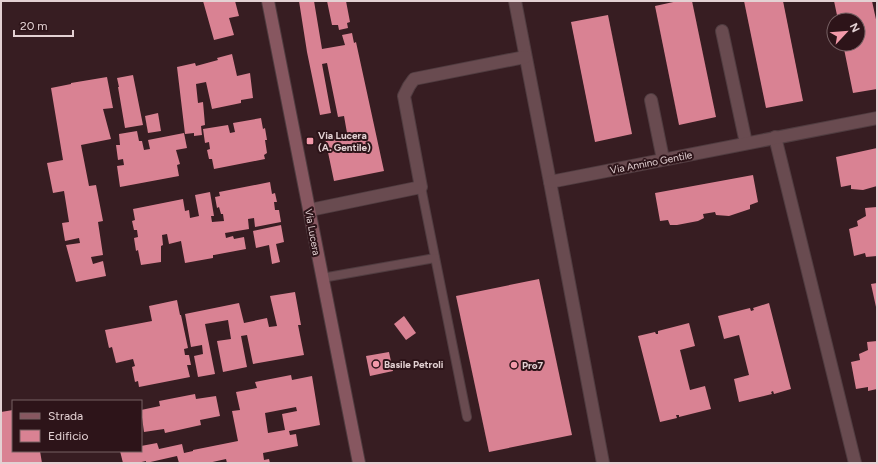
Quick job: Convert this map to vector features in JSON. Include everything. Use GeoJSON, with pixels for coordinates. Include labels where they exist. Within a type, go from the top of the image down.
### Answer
{"type":"FeatureCollection","features":[{"type":"Feature","properties":{"kind":"main road","name":"Via Lucera"},"geometry":{"type":"LineString","coordinates":[[268,1],[359,463]]}},
{"type":"Feature","properties":{"kind":"street"},"geometry":{"type":"LineString","coordinates":[[514,1],[603,463]]}},
{"type":"Feature","properties":{"kind":"street"},"geometry":{"type":"LineString","coordinates":[[722,31],[746,143]]}},
{"type":"Feature","properties":{"kind":"street"},"geometry":{"type":"LineString","coordinates":[[310,210],[421,188],[404,96],[414,79],[525,57]]}},
{"type":"Feature","properties":{"kind":"street"},"geometry":{"type":"LineString","coordinates":[[651,100],[663,159]]}},
{"type":"Feature","properties":{"kind":"street","name":"Via Annino Gentile"},"geometry":{"type":"LineString","coordinates":[[550,182],[877,118]]}},
{"type":"Feature","properties":{"kind":"street"},"geometry":{"type":"LineString","coordinates":[[776,137],[854,463]]}},
{"type":"Feature","properties":{"kind":"lane"},"geometry":{"type":"LineString","coordinates":[[421,188],[467,417]]}},
{"type":"Feature","properties":{"kind":"lane"},"geometry":{"type":"LineString","coordinates":[[322,278],[435,258]]}},
{"type":"Feature","properties":{"kind":"building"},"geometry":{"type":"Polygon","coordinates":[[[203,1],[235,1],[239,16],[229,18],[234,35],[214,40],[203,1]]]}},
{"type":"Feature","properties":{"kind":"building"},"geometry":{"type":"Polygon","coordinates":[[[299,1],[314,1],[322,49],[345,45],[342,35],[352,33],[354,43],[356,42],[384,171],[334,181],[325,138],[347,133],[344,116],[338,117],[327,63],[322,64],[331,113],[320,115],[307,52],[299,1]]]}},
{"type":"Feature","properties":{"kind":"building"},"geometry":{"type":"Polygon","coordinates":[[[327,1],[346,1],[350,22],[347,23],[348,28],[339,30],[338,25],[332,25],[327,1]]]}},
{"type":"Feature","properties":{"kind":"building"},"geometry":{"type":"Polygon","coordinates":[[[678,1],[692,1],[716,117],[679,125],[655,6],[678,1]]]}},
{"type":"Feature","properties":{"kind":"building"},"geometry":{"type":"Polygon","coordinates":[[[744,1],[783,1],[803,101],[766,108],[744,1]]]}},
{"type":"Feature","properties":{"kind":"building"},"geometry":{"type":"Polygon","coordinates":[[[834,1],[872,1],[877,24],[877,89],[853,93],[845,52],[866,52],[866,12],[836,12],[834,1]]]}},
{"type":"Feature","properties":{"kind":"building"},"geometry":{"type":"Polygon","coordinates":[[[608,15],[632,134],[595,142],[571,22],[608,15]]]}},
{"type":"Feature","properties":{"kind":"building"},"geometry":{"type":"Polygon","coordinates":[[[232,54],[237,76],[250,73],[253,98],[241,100],[241,103],[212,109],[206,82],[196,84],[198,103],[203,102],[205,125],[201,126],[202,135],[194,136],[194,133],[185,134],[177,67],[195,63],[196,66],[218,60],[217,58],[232,54]]]}},
{"type":"Feature","properties":{"kind":"building"},"geometry":{"type":"Polygon","coordinates":[[[133,75],[143,125],[125,128],[117,78],[133,75]]]}},
{"type":"Feature","properties":{"kind":"building"},"geometry":{"type":"Polygon","coordinates":[[[107,77],[113,108],[103,109],[111,139],[81,145],[89,186],[96,185],[103,221],[98,222],[103,255],[91,257],[93,264],[103,261],[106,276],[76,282],[66,245],[80,243],[79,238],[65,241],[62,223],[69,222],[64,191],[53,193],[47,163],[63,160],[51,88],[107,77]]]}},
{"type":"Feature","properties":{"kind":"building"},"geometry":{"type":"Polygon","coordinates":[[[158,113],[161,131],[148,133],[145,116],[158,113]]]}},
{"type":"Feature","properties":{"kind":"building"},"geometry":{"type":"Polygon","coordinates":[[[261,118],[263,129],[265,128],[267,140],[265,140],[267,153],[264,155],[265,159],[214,169],[212,159],[209,159],[207,150],[210,149],[209,142],[205,143],[203,129],[228,125],[230,133],[235,132],[233,123],[261,118]]]}},
{"type":"Feature","properties":{"kind":"building"},"geometry":{"type":"Polygon","coordinates":[[[137,131],[139,141],[142,141],[144,150],[150,149],[148,140],[184,133],[187,148],[176,150],[180,164],[177,165],[179,176],[120,187],[117,166],[124,165],[123,159],[118,160],[116,145],[120,145],[119,134],[137,131]]]}},
{"type":"Feature","properties":{"kind":"building"},"geometry":{"type":"Polygon","coordinates":[[[877,148],[877,186],[863,190],[851,189],[851,185],[841,187],[836,157],[877,148]]]}},
{"type":"Feature","properties":{"kind":"building"},"geometry":{"type":"Polygon","coordinates":[[[753,175],[758,202],[750,205],[750,209],[729,216],[716,215],[715,212],[703,214],[704,218],[698,221],[677,225],[670,225],[668,220],[660,221],[655,193],[753,175]]]}},
{"type":"Feature","properties":{"kind":"building"},"geometry":{"type":"Polygon","coordinates":[[[270,182],[272,194],[275,193],[277,202],[274,202],[275,210],[279,210],[281,222],[255,227],[254,218],[248,219],[249,229],[225,233],[226,238],[233,236],[234,239],[244,237],[246,249],[213,255],[213,258],[185,263],[181,241],[169,244],[167,234],[162,235],[163,245],[161,246],[161,262],[141,265],[138,250],[136,251],[134,238],[138,237],[137,230],[134,230],[132,221],[135,220],[133,209],[183,199],[185,211],[189,210],[190,218],[199,216],[195,195],[210,192],[214,216],[211,216],[212,222],[224,221],[223,214],[221,214],[219,207],[217,208],[215,197],[220,196],[219,192],[270,182]]]}},
{"type":"Feature","properties":{"kind":"building"},"geometry":{"type":"Polygon","coordinates":[[[877,207],[877,256],[866,257],[865,253],[854,256],[849,229],[858,226],[857,221],[866,216],[865,208],[877,207]]]}},
{"type":"Feature","properties":{"kind":"building"},"geometry":{"type":"Polygon","coordinates":[[[281,225],[284,242],[276,244],[280,262],[272,264],[269,245],[256,248],[253,231],[281,225]]]}},
{"type":"Feature","properties":{"kind":"building","name":"Pro7"},"geometry":{"type":"Polygon","coordinates":[[[539,279],[572,435],[489,452],[456,296],[539,279]]]}},
{"type":"Feature","properties":{"kind":"building"},"geometry":{"type":"Polygon","coordinates":[[[877,283],[877,307],[876,307],[871,284],[877,283]]]}},
{"type":"Feature","properties":{"kind":"building"},"geometry":{"type":"Polygon","coordinates":[[[295,292],[301,325],[298,325],[304,355],[253,364],[247,335],[241,336],[247,367],[223,372],[217,341],[231,339],[228,320],[205,324],[215,374],[198,377],[194,356],[203,354],[202,345],[191,347],[185,314],[239,303],[244,323],[267,318],[269,327],[277,326],[270,296],[295,292]]]}},
{"type":"Feature","properties":{"kind":"building"},"geometry":{"type":"Polygon","coordinates":[[[177,300],[188,348],[184,349],[185,355],[189,355],[191,365],[187,365],[190,377],[139,387],[138,381],[135,382],[132,367],[135,366],[133,359],[116,363],[112,347],[109,348],[105,330],[152,321],[149,306],[177,300]]]}},
{"type":"Feature","properties":{"kind":"building"},"geometry":{"type":"Polygon","coordinates":[[[769,303],[791,389],[774,394],[773,391],[771,392],[772,394],[739,402],[734,379],[749,375],[739,335],[724,339],[718,316],[750,308],[751,311],[754,310],[753,308],[769,303]]]}},
{"type":"Feature","properties":{"kind":"building"},"geometry":{"type":"Polygon","coordinates":[[[404,316],[416,333],[406,340],[394,324],[404,316]]]}},
{"type":"Feature","properties":{"kind":"building"},"geometry":{"type":"Polygon","coordinates":[[[689,323],[695,346],[680,350],[690,390],[705,386],[711,409],[679,417],[679,415],[676,415],[677,418],[660,422],[638,336],[655,332],[658,334],[658,331],[689,323]]]}},
{"type":"Feature","properties":{"kind":"building"},"geometry":{"type":"Polygon","coordinates":[[[877,341],[877,389],[868,391],[868,387],[856,389],[851,362],[860,360],[859,354],[868,350],[867,342],[877,341]]]}},
{"type":"Feature","properties":{"kind":"building"},"geometry":{"type":"Polygon","coordinates":[[[389,352],[393,371],[370,376],[366,356],[389,352]]]}},
{"type":"Feature","properties":{"kind":"building"},"geometry":{"type":"Polygon","coordinates":[[[291,375],[292,380],[312,376],[320,425],[289,431],[290,435],[296,434],[298,446],[263,453],[264,460],[269,459],[270,463],[227,463],[226,459],[208,463],[179,463],[177,456],[146,463],[146,461],[137,463],[123,463],[120,452],[142,452],[142,446],[157,443],[159,449],[182,444],[184,453],[238,441],[232,411],[240,410],[236,392],[257,388],[255,382],[291,375]],[[296,407],[265,413],[268,433],[285,430],[282,414],[297,411],[296,407]]]}},
{"type":"Feature","properties":{"kind":"building"},"geometry":{"type":"Polygon","coordinates":[[[195,394],[196,399],[216,396],[220,416],[200,420],[201,425],[165,433],[164,429],[144,432],[142,410],[160,406],[159,401],[195,394]]]}},
{"type":"Feature","properties":{"kind":"building"},"geometry":{"type":"Polygon","coordinates":[[[12,410],[12,452],[40,452],[42,463],[1,463],[1,412],[12,410]]]}},
{"type":"Feature","properties":{"kind":"place","name":"Via Lucera (A. Gentile)"},"geometry":{"type":"Point","coordinates":[310,141]}},
{"type":"Feature","properties":{"kind":"place","name":"Basile Petroli"},"geometry":{"type":"Point","coordinates":[376,364]}},
{"type":"Feature","properties":{"kind":"place","name":"Pro7"},"geometry":{"type":"Point","coordinates":[514,365]}}]}
